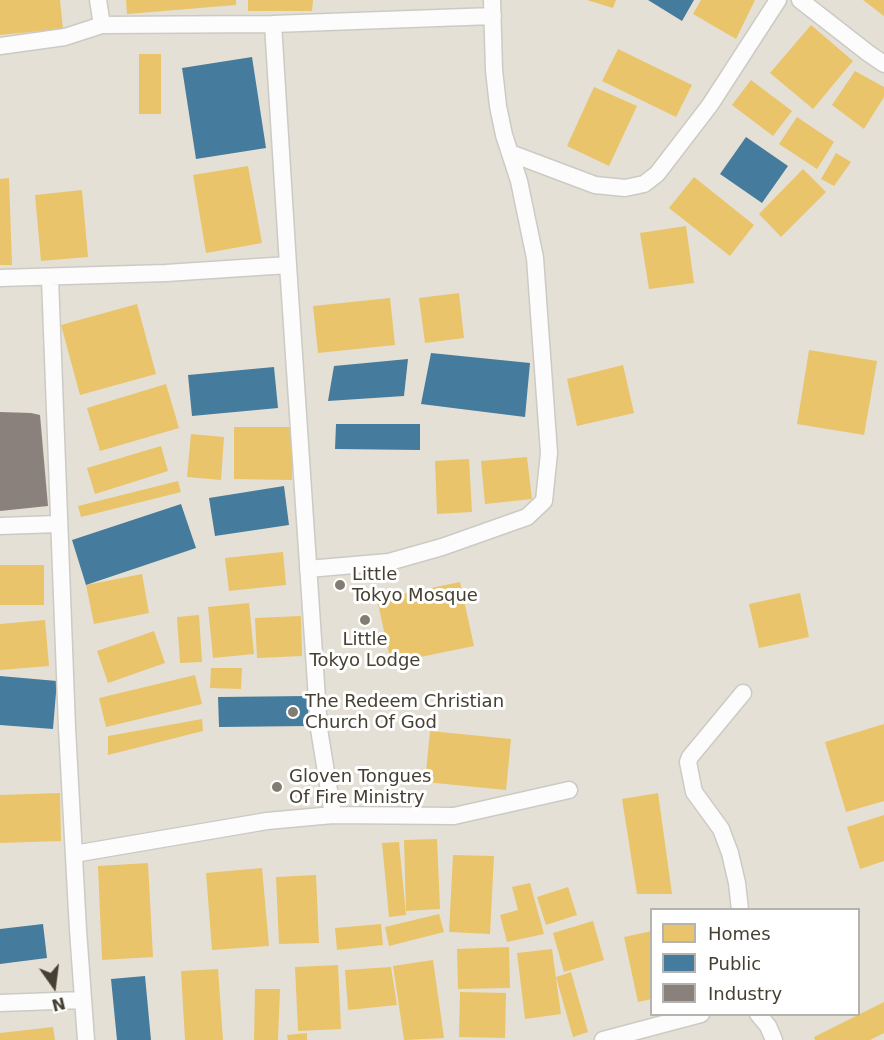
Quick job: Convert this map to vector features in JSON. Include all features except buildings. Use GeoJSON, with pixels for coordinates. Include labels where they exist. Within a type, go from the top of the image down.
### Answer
{"type":"FeatureCollection","features":[{"type":"Feature","properties":{"kind":"street"},"geometry":{"type":"LineString","coordinates":[[98,0],[102,25]]}},
{"type":"Feature","properties":{"kind":"street"},"geometry":{"type":"LineString","coordinates":[[510,153],[595,186],[625,188],[644,184],[657,174],[710,105],[778,0]]}},
{"type":"Feature","properties":{"kind":"street"},"geometry":{"type":"LineString","coordinates":[[800,0],[884,64]]}},
{"type":"Feature","properties":{"kind":"street"},"geometry":{"type":"LineString","coordinates":[[0,46],[65,36],[102,25],[273,24],[493,8],[494,70],[498,106],[504,135],[519,182],[535,258],[549,453],[544,501],[527,517],[442,548],[389,562],[308,569]]}},
{"type":"Feature","properties":{"kind":"street"},"geometry":{"type":"LineString","coordinates":[[273,24],[319,729],[333,815]]}},
{"type":"Feature","properties":{"kind":"street"},"geometry":{"type":"LineString","coordinates":[[0,278],[166,273],[288,265]]}},
{"type":"Feature","properties":{"kind":"street"},"geometry":{"type":"LineString","coordinates":[[50,278],[58,524],[74,854],[86,1040]]}},
{"type":"Feature","properties":{"kind":"street"},"geometry":{"type":"LineString","coordinates":[[0,526],[58,524]]}},
{"type":"Feature","properties":{"kind":"street"},"geometry":{"type":"LineString","coordinates":[[740,908],[730,853],[721,828],[694,792],[688,762],[743,693]]}},
{"type":"Feature","properties":{"kind":"street"},"geometry":{"type":"LineString","coordinates":[[74,854],[267,821],[333,815],[454,816],[569,790]]}},
{"type":"Feature","properties":{"kind":"street"},"geometry":{"type":"LineString","coordinates":[[0,1003],[83,999]]}},
{"type":"Feature","properties":{"kind":"street"},"geometry":{"type":"LineString","coordinates":[[603,1040],[693,1016]]}},
{"type":"Feature","properties":{"kind":"street"},"geometry":{"type":"LineString","coordinates":[[760,1016],[768,1026],[774,1040]]}},
{"type":"Feature","properties":{"kind":"shaded area"},"geometry":{"type":"Polygon","coordinates":[[[0,0],[884,0],[884,1040],[0,1040],[0,0]]]}},
{"type":"Feature","properties":{"kind":"place","name":"Little Tokyo Mosque"},"geometry":{"type":"Point","coordinates":[340,585]}},
{"type":"Feature","properties":{"kind":"place","name":"Little Tokyo Lodge"},"geometry":{"type":"Point","coordinates":[365,620]}},
{"type":"Feature","properties":{"kind":"place","name":"The Redeem Christian Church Of God"},"geometry":{"type":"Point","coordinates":[293,712]}},
{"type":"Feature","properties":{"kind":"place","name":"Gloven Tongues Of Fire Ministry"},"geometry":{"type":"Point","coordinates":[277,787]}}]}
